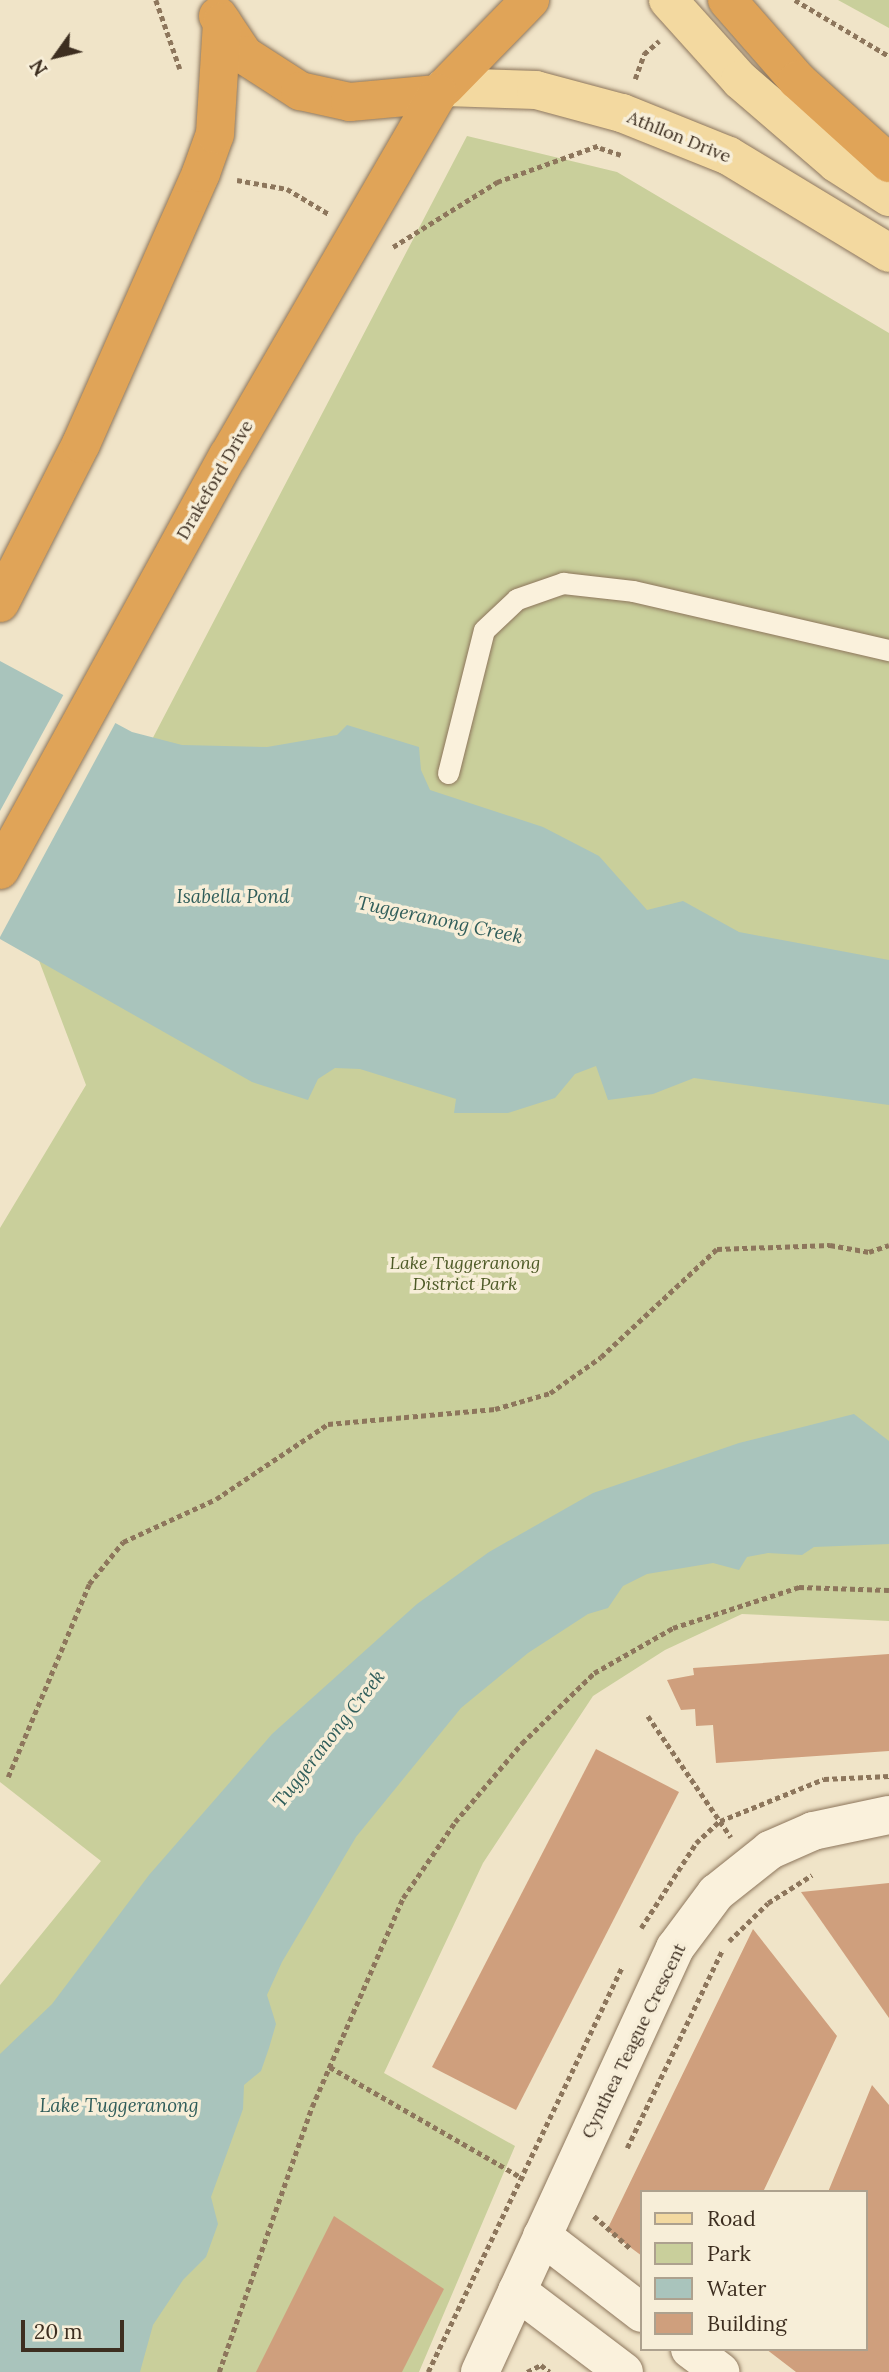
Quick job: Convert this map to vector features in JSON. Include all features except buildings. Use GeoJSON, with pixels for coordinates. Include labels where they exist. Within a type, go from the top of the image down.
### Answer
{"type":"FeatureCollection","features":[{"type":"Feature","properties":{"kind":"highway","name":"Drakeford Drive"},"geometry":{"type":"LineString","coordinates":[[0,870],[102,681],[358,232],[389,170],[441,90],[504,33],[530,0]]}},
{"type":"Feature","properties":{"kind":"highway"},"geometry":{"type":"LineString","coordinates":[[727,0],[797,79],[889,163]]}},
{"type":"Feature","properties":{"kind":"highway"},"geometry":{"type":"LineString","coordinates":[[215,11],[244,55],[299,91],[350,102],[441,90]]}},
{"type":"Feature","properties":{"kind":"highway"},"geometry":{"type":"LineString","coordinates":[[0,603],[81,444],[201,173],[215,134],[215,11]]}},
{"type":"Feature","properties":{"kind":"main road"},"geometry":{"type":"LineString","coordinates":[[676,10],[740,80],[836,163],[889,197]]}},
{"type":"Feature","properties":{"kind":"main road","name":"Athllon Drive"},"geometry":{"type":"LineString","coordinates":[[441,90],[536,90],[622,113],[729,156],[889,253]]}},
{"type":"Feature","properties":{"kind":"street","name":"Cynthea Teague Crescent"},"geometry":{"type":"LineString","coordinates":[[480,2372],[675,1948],[716,1893],[750,1866],[813,1830],[889,1815]]}},
{"type":"Feature","properties":{"kind":"street"},"geometry":{"type":"LineString","coordinates":[[542,2236],[640,2311]]}},
{"type":"Feature","properties":{"kind":"street"},"geometry":{"type":"LineString","coordinates":[[517,2291],[624,2372]]}},
{"type":"Feature","properties":{"kind":"street"},"geometry":{"type":"LineString","coordinates":[[693,2351],[720,2372]]}},
{"type":"Feature","properties":{"kind":"lane"},"geometry":{"type":"LineString","coordinates":[[448,773],[484,630],[517,599],[564,583],[633,591],[889,650]]}},
{"type":"Feature","properties":{"kind":"path"},"geometry":{"type":"LineString","coordinates":[[156,0],[180,79]]}},
{"type":"Feature","properties":{"kind":"path"},"geometry":{"type":"LineString","coordinates":[[795,0],[889,56]]}},
{"type":"Feature","properties":{"kind":"path"},"geometry":{"type":"LineString","coordinates":[[201,173],[287,189],[358,232],[395,246],[497,182],[599,147],[622,113],[644,54],[676,10]]}},
{"type":"Feature","properties":{"kind":"path"},"geometry":{"type":"LineString","coordinates":[[8,1777],[89,1584],[123,1542],[216,1499],[328,1424],[495,1409],[551,1393],[601,1357],[717,1249],[830,1245],[869,1252],[889,1245]]}},
{"type":"Feature","properties":{"kind":"path"},"geometry":{"type":"LineString","coordinates":[[219,2372],[330,2067],[403,1898],[497,1772],[594,1673],[673,1628],[799,1587],[889,1590]]}},
{"type":"Feature","properties":{"kind":"path"},"geometry":{"type":"LineString","coordinates":[[648,1716],[750,1866]]}},
{"type":"Feature","properties":{"kind":"path"},"geometry":{"type":"LineString","coordinates":[[622,2157],[723,1947],[768,1903],[816,1872]]}},
{"type":"Feature","properties":{"kind":"path"},"geometry":{"type":"LineString","coordinates":[[330,2067],[593,2219],[631,2249]]}},
{"type":"Feature","properties":{"kind":"path"},"geometry":{"type":"LineString","coordinates":[[593,2219],[599,2206]]}},
{"type":"Feature","properties":{"kind":"path"},"geometry":{"type":"LineString","coordinates":[[527,2372],[541,2365],[550,2372]]}},
{"type":"Feature","properties":{"kind":"green space"},"geometry":{"type":"Polygon","coordinates":[[[838,0],[889,0],[889,28],[838,0]]]}},
{"type":"Feature","properties":{"kind":"green space","name":"Lake Tuggeranong District Park"},"geometry":{"type":"Polygon","coordinates":[[[467,136],[617,172],[889,333],[889,1621],[742,1614],[665,1650],[593,1696],[483,1863],[384,2073],[515,2146],[419,2372],[0,2372],[0,1985],[101,1861],[0,1782],[0,1228],[86,1085],[38,958],[467,136]]]}},
{"type":"Feature","properties":{"kind":"water"},"geometry":{"type":"Polygon","coordinates":[[[0,661],[132,732],[182,745],[267,747],[337,735],[347,725],[419,747],[421,770],[430,790],[543,827],[599,856],[647,910],[683,901],[739,932],[889,960],[889,1105],[694,1078],[653,1094],[608,1100],[596,1066],[575,1074],[555,1098],[508,1113],[454,1113],[456,1099],[360,1069],[335,1068],[318,1079],[308,1100],[252,1082],[0,939],[0,661]]]}},
{"type":"Feature","properties":{"kind":"water","name":"Lake Tuggeranong"},"geometry":{"type":"Polygon","coordinates":[[[854,1414],[889,1441],[889,1544],[814,1547],[802,1555],[768,1553],[747,1557],[739,1570],[713,1563],[647,1574],[623,1586],[608,1608],[588,1614],[528,1653],[461,1708],[356,1837],[282,1962],[267,1995],[276,2024],[269,2048],[261,2071],[244,2085],[243,2109],[211,2197],[218,2224],[206,2257],[183,2280],[153,2325],[140,2372],[0,2372],[0,2054],[52,2004],[149,1875],[272,1734],[417,1604],[489,1552],[593,1493],[739,1443],[854,1414]]]}},
{"type":"Feature","properties":{"kind":"pier"},"geometry":{"type":"Polygon","coordinates":[[[65,692],[117,720],[0,937],[0,811],[65,692]]]}},
{"type":"Feature","properties":{"kind":"water label","name":"Isabella Pond"},"geometry":{"type":"Point","coordinates":[233,897]}},
{"type":"Feature","properties":{"kind":"water label","name":"Tuggeranong Creek"},"geometry":{"type":"Point","coordinates":[440,920]}},
{"type":"Feature","properties":{"kind":"water label","name":"Tuggeranong Creek"},"geometry":{"type":"Point","coordinates":[329,1739]}}]}
